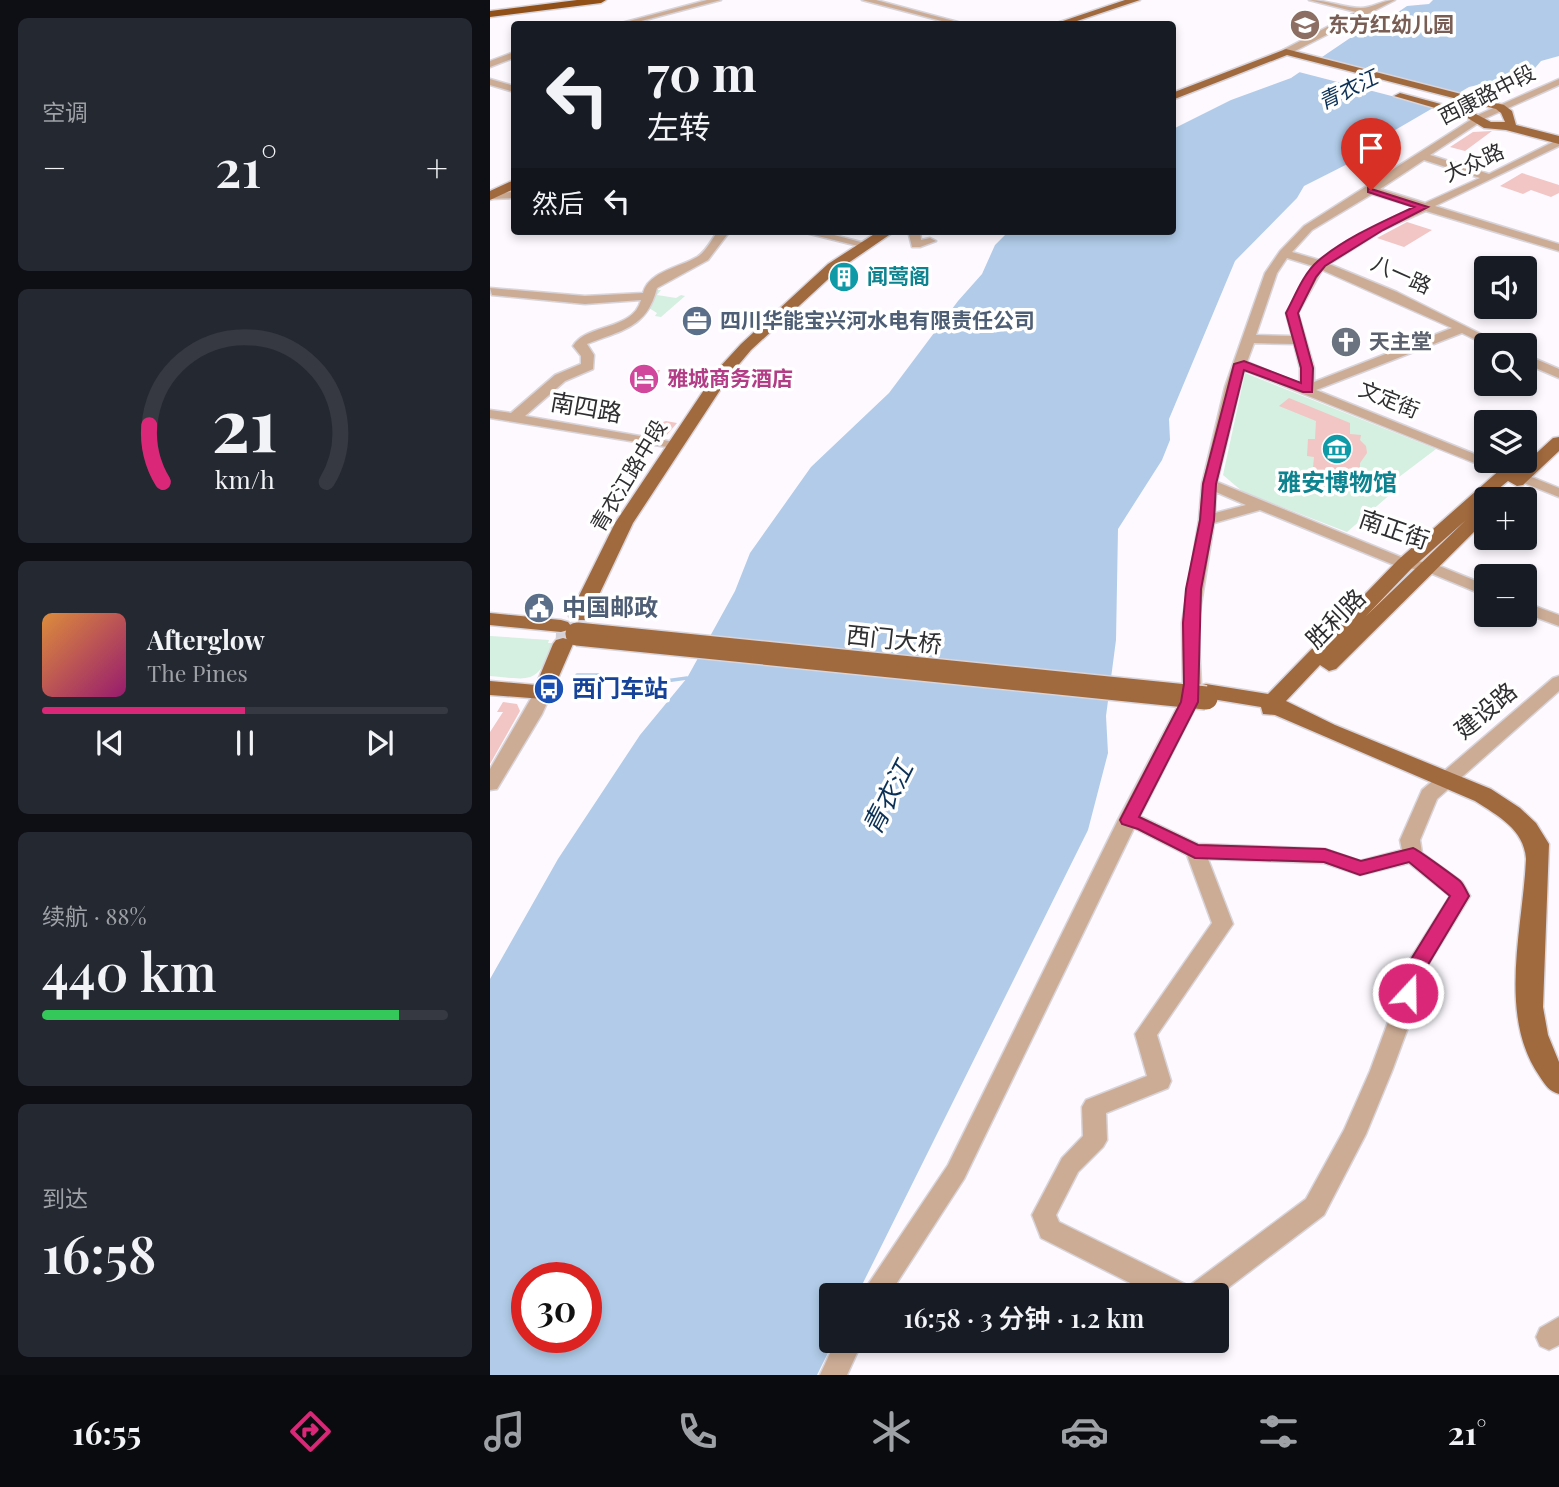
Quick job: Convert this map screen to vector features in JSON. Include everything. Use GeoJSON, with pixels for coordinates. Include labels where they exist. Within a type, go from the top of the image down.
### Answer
{"type":"FeatureCollection","features":[{"type":"Feature","properties":{"kind":"highway"},"geometry":{"type":"LineString","coordinates":[[490,13],[586,0]]}},
{"type":"Feature","properties":{"kind":"highway"},"geometry":{"type":"LineString","coordinates":[[490,13],[601,0]]}},
{"type":"Feature","properties":{"kind":"main road"},"geometry":{"type":"LineString","coordinates":[[1068,21],[1135,0]]}},
{"type":"Feature","properties":{"kind":"main road"},"geometry":{"type":"LineString","coordinates":[[1076,21],[1142,0]]}},
{"type":"Feature","properties":{"kind":"main road"},"geometry":{"type":"LineString","coordinates":[[1176,93],[1290,53],[1495,105],[1506,111],[1508,123]]}},
{"type":"Feature","properties":{"kind":"main road"},"geometry":{"type":"LineString","coordinates":[[1270,62],[1287,66]]}},
{"type":"Feature","properties":{"kind":"main road"},"geometry":{"type":"LineString","coordinates":[[1392,94],[1477,116],[1488,125],[1508,123],[1559,140]]}},
{"type":"Feature","properties":{"kind":"main road"},"geometry":{"type":"LineString","coordinates":[[490,195],[511,184]]}},
{"type":"Feature","properties":{"kind":"main road","name":"青衣江路中段"},"geometry":{"type":"LineString","coordinates":[[542,692],[569,630],[624,523],[718,380],[746,346],[833,267],[882,235]]}},
{"type":"Feature","properties":{"kind":"main road"},"geometry":{"type":"LineString","coordinates":[[1537,448],[1559,425]]}},
{"type":"Feature","properties":{"kind":"main road"},"geometry":{"type":"LineString","coordinates":[[1537,456],[1559,442]]}},
{"type":"Feature","properties":{"kind":"main road","name":"胜利路"},"geometry":{"type":"LineString","coordinates":[[1276,707],[1405,564],[1512,473]]}},
{"type":"Feature","properties":{"kind":"main road","name":"胜利路"},"geometry":{"type":"LineString","coordinates":[[1276,707],[1474,521]]}},
{"type":"Feature","properties":{"kind":"main road"},"geometry":{"type":"LineString","coordinates":[[490,619],[569,630]]}},
{"type":"Feature","properties":{"kind":"main road"},"geometry":{"type":"LineString","coordinates":[[490,627],[569,630]]}},
{"type":"Feature","properties":{"kind":"main road","name":"西门大桥"},"geometry":{"type":"LineString","coordinates":[[569,630],[1198,694],[1276,707],[1483,795],[1512,814],[1528,829],[1537,844],[1538,881],[1530,993],[1531,1020],[1539,1056],[1546,1070],[1559,1083]]}},
{"type":"Feature","properties":{"kind":"main road"},"geometry":{"type":"LineString","coordinates":[[490,688],[542,692]]}},
{"type":"Feature","properties":{"kind":"street"},"geometry":{"type":"LineString","coordinates":[[634,21],[717,0]]}},
{"type":"Feature","properties":{"kind":"street"},"geometry":{"type":"LineString","coordinates":[[866,0],[949,21]]}},
{"type":"Feature","properties":{"kind":"street"},"geometry":{"type":"LineString","coordinates":[[1313,0],[1364,11]]}},
{"type":"Feature","properties":{"kind":"street"},"geometry":{"type":"LineString","coordinates":[[1290,53],[1364,11],[1391,0]]}},
{"type":"Feature","properties":{"kind":"street"},"geometry":{"type":"LineString","coordinates":[[490,64],[511,56]]}},
{"type":"Feature","properties":{"kind":"street"},"geometry":{"type":"LineString","coordinates":[[490,82],[511,88]]}},
{"type":"Feature","properties":{"kind":"street","name":"西康路中段"},"geometry":{"type":"LineString","coordinates":[[1198,694],[1190,623],[1207,520],[1209,484],[1240,364],[1271,273],[1284,253],[1308,228],[1371,190],[1495,105],[1559,82]]}},
{"type":"Feature","properties":{"kind":"street","name":"大众路"},"geometry":{"type":"LineString","coordinates":[[1307,389],[1307,368],[1292,313],[1311,276],[1321,264],[1379,228],[1489,177],[1559,140]]}},
{"type":"Feature","properties":{"kind":"street"},"geometry":{"type":"LineString","coordinates":[[1422,156],[1489,177]]}},
{"type":"Feature","properties":{"kind":"street"},"geometry":{"type":"LineString","coordinates":[[1371,190],[1559,248]]}},
{"type":"Feature","properties":{"kind":"street"},"geometry":{"type":"LineString","coordinates":[[490,195],[511,195]]}},
{"type":"Feature","properties":{"kind":"street"},"geometry":{"type":"LineString","coordinates":[[514,418],[560,379],[588,366],[587,355],[579,346],[582,341],[621,326],[641,314],[651,286],[664,276],[704,258],[720,235]]}},
{"type":"Feature","properties":{"kind":"street"},"geometry":{"type":"LineString","coordinates":[[822,235],[866,245]]}},
{"type":"Feature","properties":{"kind":"street"},"geometry":{"type":"LineString","coordinates":[[915,235],[916,245],[930,241]]}},
{"type":"Feature","properties":{"kind":"street","name":"八一路"},"geometry":{"type":"LineString","coordinates":[[1284,253],[1321,264],[1403,298],[1474,334]]}},
{"type":"Feature","properties":{"kind":"street"},"geometry":{"type":"LineString","coordinates":[[492,290],[584,300],[647,296]]}},
{"type":"Feature","properties":{"kind":"street"},"geometry":{"type":"LineString","coordinates":[[1307,389],[1462,328]]}},
{"type":"Feature","properties":{"kind":"street"},"geometry":{"type":"LineString","coordinates":[[1249,339],[1300,340]]}},
{"type":"Feature","properties":{"kind":"street","name":"文定街"},"geometry":{"type":"LineString","coordinates":[[1240,364],[1474,450]]}},
{"type":"Feature","properties":{"kind":"street"},"geometry":{"type":"LineString","coordinates":[[1537,364],[1559,374]]}},
{"type":"Feature","properties":{"kind":"street"},"geometry":{"type":"LineString","coordinates":[[1307,368],[1356,368]]}},
{"type":"Feature","properties":{"kind":"street","name":"南四路"},"geometry":{"type":"LineString","coordinates":[[490,414],[674,446]]}},
{"type":"Feature","properties":{"kind":"street","name":"文定街"},"geometry":{"type":"LineString","coordinates":[[1528,473],[1559,493]]}},
{"type":"Feature","properties":{"kind":"street","name":"南正街"},"geometry":{"type":"LineString","coordinates":[[1209,484],[1405,564],[1426,566],[1474,586]]}},
{"type":"Feature","properties":{"kind":"street"},"geometry":{"type":"LineString","coordinates":[[1207,520],[1262,505]]}},
{"type":"Feature","properties":{"kind":"street"},"geometry":{"type":"LineString","coordinates":[[1537,612],[1559,621]]}},
{"type":"Feature","properties":{"kind":"street","name":"建设路"},"geometry":{"type":"LineString","coordinates":[[1413,855],[1409,840],[1429,795],[1559,682]]}},
{"type":"Feature","properties":{"kind":"street"},"geometry":{"type":"LineString","coordinates":[[490,784],[533,715],[542,692]]}},
{"type":"Feature","properties":{"kind":"street"},"geometry":{"type":"LineString","coordinates":[[882,1283],[912,1237],[935,1212],[1128,820],[1198,694]]}},
{"type":"Feature","properties":{"kind":"street"},"geometry":{"type":"LineString","coordinates":[[1128,820],[1144,824],[1195,851],[1325,856],[1360,868],[1413,855],[1420,863],[1455,887],[1460,896],[1413,972],[1402,1014],[1354,1134],[1315,1207],[1214,1283]]}},
{"type":"Feature","properties":{"kind":"street"},"geometry":{"type":"LineString","coordinates":[[1156,1283],[1050,1230],[1044,1215],[1070,1165],[1095,1140],[1094,1107],[1160,1081],[1146,1034],[1223,924],[1195,851]]}},
{"type":"Feature","properties":{"kind":"street"},"geometry":{"type":"LineString","coordinates":[[834,1375],[844,1353]]}},
{"type":"Feature","properties":{"kind":"green space"},"geometry":{"type":"Polygon","coordinates":[[[654,290],[661,290],[657,295],[676,298],[685,296],[661,317],[655,316],[657,313],[649,308],[654,290]]]}},
{"type":"Feature","properties":{"kind":"green space"},"geometry":{"type":"Polygon","coordinates":[[[1245,373],[1436,449],[1399,477],[1393,492],[1347,532],[1243,492],[1223,475],[1245,373]]]}},
{"type":"Feature","properties":{"kind":"green space"},"geometry":{"type":"Polygon","coordinates":[[[490,636],[549,640],[548,643],[556,643],[543,666],[532,676],[490,676],[490,636]]]}},
{"type":"Feature","properties":{"kind":"water","name":"青衣江"},"geometry":{"type":"Polygon","coordinates":[[[1433,0],[1559,0],[1559,56],[1541,61],[1535,68],[1511,77],[1469,87],[1390,133],[1389,143],[1304,186],[1297,198],[1235,261],[1169,419],[1170,440],[1162,460],[1118,529],[1116,640],[1106,716],[1108,753],[1088,830],[863,1283],[819,1283],[819,1353],[828,1353],[817,1375],[490,1375],[490,979],[558,859],[640,735],[687,678],[735,591],[750,553],[811,467],[889,393],[958,301],[982,274],[995,245],[1005,235],[1176,235],[1176,128],[1231,100],[1291,78],[1359,32],[1362,24],[1394,15],[1407,6],[1429,4],[1433,0]]]}},
{"type":"Feature","properties":{"kind":"pier"},"geometry":{"type":"Polygon","coordinates":[[[1315,57],[1462,95],[1438,108],[1295,71],[1315,57]]]}},
{"type":"Feature","properties":{"kind":"building"},"geometry":{"type":"Polygon","coordinates":[[[1492,131],[1465,151],[1450,147],[1473,132],[1492,131]]]}},
{"type":"Feature","properties":{"kind":"building"},"geometry":{"type":"Polygon","coordinates":[[[1522,173],[1559,185],[1559,193],[1551,197],[1531,190],[1523,194],[1500,186],[1522,173]]]}},
{"type":"Feature","properties":{"kind":"building"},"geometry":{"type":"Polygon","coordinates":[[[1407,222],[1432,230],[1404,247],[1377,238],[1407,222]]]}},
{"type":"Feature","properties":{"kind":"building","name":"雅城商务酒店"},"geometry":{"type":"Polygon","coordinates":[[[637,369],[660,370],[654,383],[630,384],[637,369]]]}},
{"type":"Feature","properties":{"kind":"building","name":"雅安博物馆"},"geometry":{"type":"Polygon","coordinates":[[[1289,398],[1350,423],[1350,434],[1361,435],[1360,440],[1366,446],[1367,453],[1360,463],[1360,488],[1342,490],[1342,494],[1281,489],[1280,477],[1312,478],[1314,457],[1307,456],[1308,439],[1315,439],[1316,421],[1279,406],[1289,398]]]}},
{"type":"Feature","properties":{"kind":"building"},"geometry":{"type":"Polygon","coordinates":[[[666,421],[677,423],[666,436],[646,433],[654,425],[666,421]]]}},
{"type":"Feature","properties":{"kind":"building"},"geometry":{"type":"Polygon","coordinates":[[[503,702],[517,704],[520,711],[490,764],[490,732],[503,712],[497,712],[503,702]]]}},
{"type":"Feature","properties":{"kind":"waterway"},"geometry":{"type":"LineString","coordinates":[[577,675],[600,675],[644,684],[687,678]]}},
{"type":"Feature","properties":{"kind":"tunnel"},"geometry":{"type":"LineString","coordinates":[[556,633],[577,634]]}},
{"type":"Feature","properties":{"kind":"place","name":"东方红幼儿园"},"geometry":{"type":"Point","coordinates":[1305,25]}},
{"type":"Feature","properties":{"kind":"place","name":"闻莺阁"},"geometry":{"type":"Point","coordinates":[844,277]}},
{"type":"Feature","properties":{"kind":"place","name":"四川华能宝兴河水电有限责任公司"},"geometry":{"type":"Point","coordinates":[697,321]}},
{"type":"Feature","properties":{"kind":"place","name":"天主堂"},"geometry":{"type":"Point","coordinates":[1346,342]}},
{"type":"Feature","properties":{"kind":"place","name":"雅城商务酒店"},"geometry":{"type":"Point","coordinates":[644,379]}},
{"type":"Feature","properties":{"kind":"place","name":"雅安博物馆"},"geometry":{"type":"Point","coordinates":[1337,449]}},
{"type":"Feature","properties":{"kind":"place","name":"中国邮政"},"geometry":{"type":"Point","coordinates":[539,608]}},
{"type":"Feature","properties":{"kind":"place","name":"西门车站"},"geometry":{"type":"Point","coordinates":[549,689]}},
{"type":"Feature","properties":{"kind":"route"},"geometry":{"type":"LineString","coordinates":[[1371,190],[1423,207],[1379,228],[1321,264],[1311,276],[1292,313],[1307,368],[1307,389],[1240,364],[1209,484],[1207,520],[1190,623],[1192,684],[1189,702],[1128,820],[1144,824],[1195,851],[1325,856],[1360,868],[1413,855],[1420,863],[1455,887],[1460,896],[1413,972],[1408,993]]}}]}
